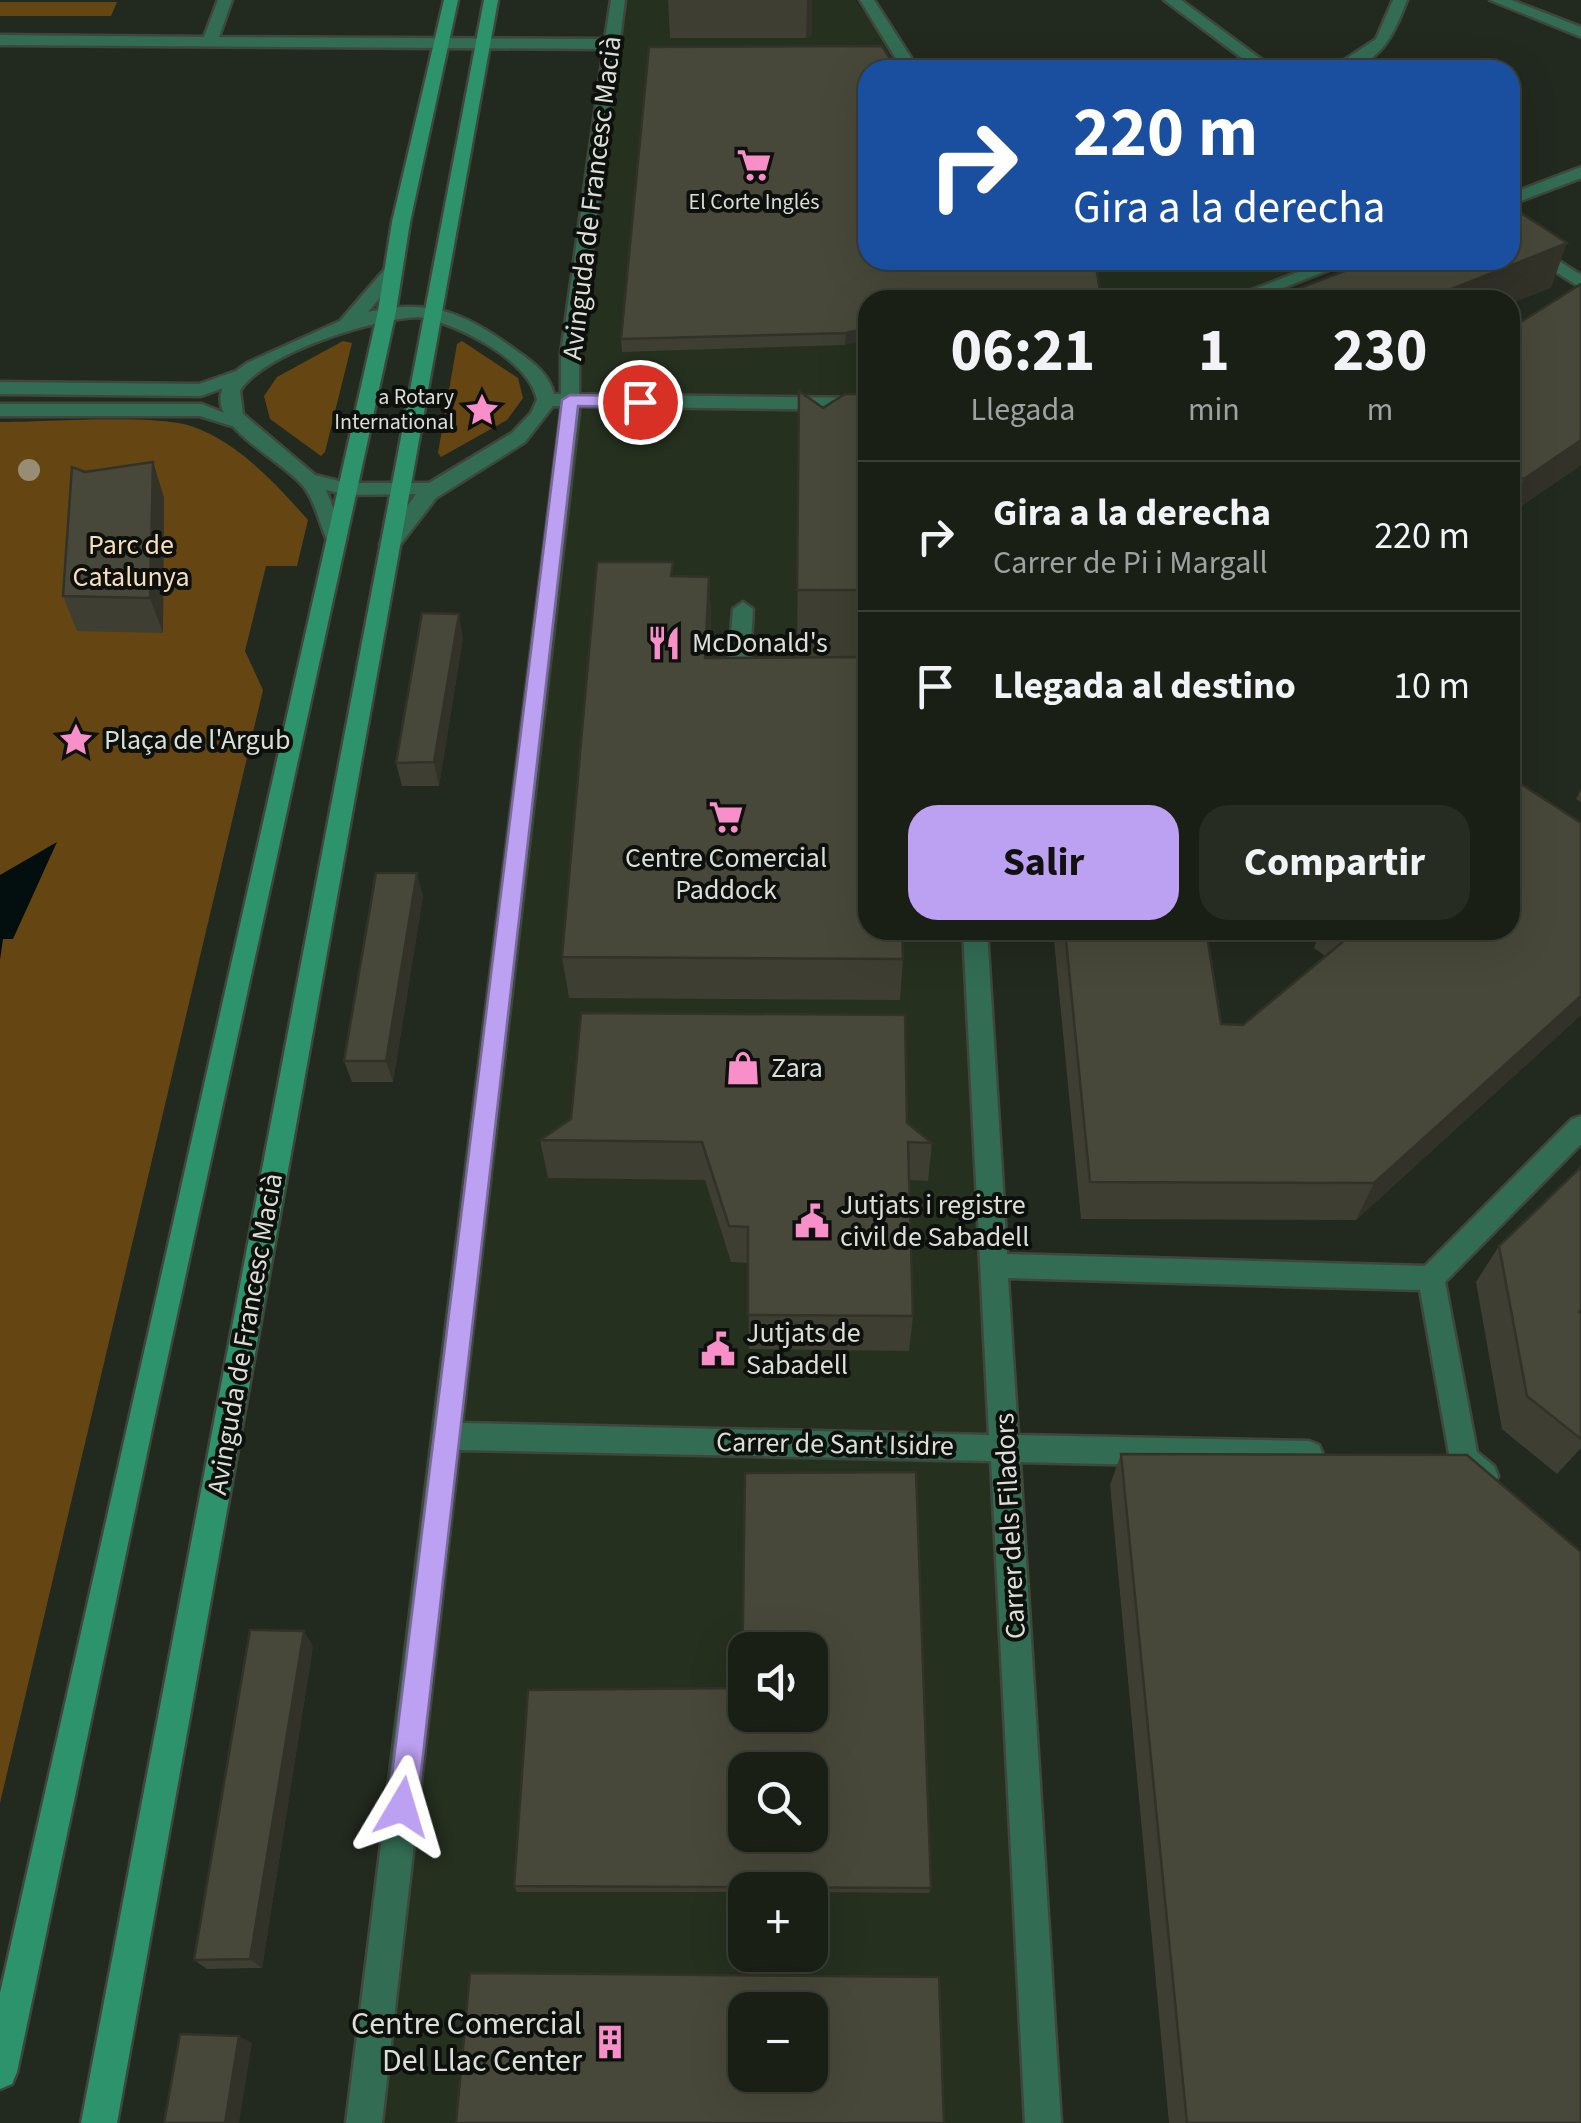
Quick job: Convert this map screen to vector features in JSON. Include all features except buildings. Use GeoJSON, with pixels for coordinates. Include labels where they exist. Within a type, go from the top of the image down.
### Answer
{"type":"FeatureCollection","features":[{"type":"Feature","properties":{"kind":"main road","name":"Avinguda de Francesc Macià"},"geometry":{"type":"LineString","coordinates":[[0,2072],[140,1420],[387,312],[391,273],[450,0]]}},
{"type":"Feature","properties":{"kind":"main road","name":"Avinguda de Francesc Macià"},"geometry":{"type":"LineString","coordinates":[[99,2123],[430,312],[492,0]]}},
{"type":"Feature","properties":{"kind":"street"},"geometry":{"type":"LineString","coordinates":[[209,43],[225,0]]}},
{"type":"Feature","properties":{"kind":"street","name":"Avinguda de Francesc Macià"},"geometry":{"type":"LineString","coordinates":[[364,2123],[447,1436],[558,400],[570,353],[618,0]]}},
{"type":"Feature","properties":{"kind":"street"},"geometry":{"type":"LineString","coordinates":[[867,0],[905,60]]}},
{"type":"Feature","properties":{"kind":"street"},"geometry":{"type":"LineString","coordinates":[[1171,0],[1254,60]]}},
{"type":"Feature","properties":{"kind":"street"},"geometry":{"type":"LineString","coordinates":[[1354,60],[1383,42],[1400,0]]}},
{"type":"Feature","properties":{"kind":"street"},"geometry":{"type":"LineString","coordinates":[[1497,0],[1581,32]]}},
{"type":"Feature","properties":{"kind":"street"},"geometry":{"type":"LineString","coordinates":[[0,40],[612,44]]}},
{"type":"Feature","properties":{"kind":"street"},"geometry":{"type":"LineString","coordinates":[[1520,196],[1581,172]]}},
{"type":"Feature","properties":{"kind":"street"},"geometry":{"type":"LineString","coordinates":[[1520,242],[1581,283]]}},
{"type":"Feature","properties":{"kind":"street","name":"Avinguda de Francesc Macià"},"geometry":{"type":"LineString","coordinates":[[440,262],[446,291],[467,324]]}},
{"type":"Feature","properties":{"kind":"street"},"geometry":{"type":"LineString","coordinates":[[1262,290],[1317,270]]}},
{"type":"Feature","properties":{"kind":"street","name":"Avinguda de Francesc Macià"},"geometry":{"type":"LineString","coordinates":[[345,323],[374,297],[391,273]]}},
{"type":"Feature","properties":{"kind":"street","name":"Avinguda de Francesc Macià"},"geometry":{"type":"LineString","coordinates":[[0,388],[201,390],[239,376],[345,323],[387,312],[430,312],[467,324],[540,376],[558,400]]}},
{"type":"Feature","properties":{"kind":"street"},"geometry":{"type":"LineString","coordinates":[[238,422],[228,405],[229,393],[239,376]]}},
{"type":"Feature","properties":{"kind":"street"},"geometry":{"type":"LineString","coordinates":[[558,400],[858,404]]}},
{"type":"Feature","properties":{"kind":"street","name":"Avinguda de Francesc Macià"},"geometry":{"type":"LineString","coordinates":[[390,544],[423,498],[444,480],[532,428],[558,400]]}},
{"type":"Feature","properties":{"kind":"street"},"geometry":{"type":"LineString","coordinates":[[0,410],[202,410],[238,422]]}},
{"type":"Feature","properties":{"kind":"street","name":"Avinguda de Francesc Macià"},"geometry":{"type":"LineString","coordinates":[[238,422],[309,480],[326,506],[336,538]]}},
{"type":"Feature","properties":{"kind":"street","name":"Avinguda de Francesc Macià"},"geometry":{"type":"LineString","coordinates":[[309,480],[347,489],[399,490],[444,480]]}},
{"type":"Feature","properties":{"kind":"street"},"geometry":{"type":"LineString","coordinates":[[744,609],[738,682],[775,683]]}},
{"type":"Feature","properties":{"kind":"street","name":"Carrer dels Filadors"},"geometry":{"type":"LineString","coordinates":[[977,940],[1042,2123]]}},
{"type":"Feature","properties":{"kind":"street"},"geometry":{"type":"LineString","coordinates":[[994,1266],[1432,1278],[1581,1127]]}},
{"type":"Feature","properties":{"kind":"street"},"geometry":{"type":"LineString","coordinates":[[1432,1278],[1454,1458],[1508,1496]]}},
{"type":"Feature","properties":{"kind":"street","name":"Carrer de Sant Isidre"},"geometry":{"type":"LineString","coordinates":[[447,1436],[1344,1456]]}},
{"type":"Feature","properties":{"kind":"shaded area"},"geometry":{"type":"Polygon","coordinates":[[[618,0],[855,0],[899,60],[858,60],[858,270],[1318,270],[1262,290],[858,290],[858,940],[976,940],[1043,2123],[367,2123],[570,412],[612,402],[592,396],[569,379],[618,0]]]}},
{"type":"Feature","properties":{"kind":"shaded area"},"geometry":{"type":"Polygon","coordinates":[[[57,842],[13,939],[3,939],[0,960],[0,875],[57,842]]]}},
{"type":"Feature","properties":{"kind":"green space"},"geometry":{"type":"Polygon","coordinates":[[[0,2],[117,2],[111,16],[0,16],[0,2]]]}},
{"type":"Feature","properties":{"kind":"green space"},"geometry":{"type":"Polygon","coordinates":[[[343,341],[352,343],[321,456],[270,419],[264,396],[277,377],[343,341]]]}},
{"type":"Feature","properties":{"kind":"green space"},"geometry":{"type":"Polygon","coordinates":[[[462,341],[518,378],[523,398],[507,420],[441,457],[438,453],[457,344],[462,341]]]}},
{"type":"Feature","properties":{"kind":"green space","name":"Parc de Catalunya"},"geometry":{"type":"Polygon","coordinates":[[[128,419],[194,427],[242,455],[308,520],[297,566],[266,566],[245,651],[263,690],[0,1803],[0,422],[128,419]]]}},
{"type":"Feature","properties":{"kind":"place","name":"El Corte Inglés"},"geometry":{"type":"Point","coordinates":[754,165]}},
{"type":"Feature","properties":{"kind":"place","name":"a Rotary International"},"geometry":{"type":"Point","coordinates":[482,410]}},
{"type":"Feature","properties":{"kind":"place","name":"McDonald's"},"geometry":{"type":"Point","coordinates":[664,643]}},
{"type":"Feature","properties":{"kind":"place","name":"Plaça de l'Argub"},"geometry":{"type":"Point","coordinates":[76,740]}},
{"type":"Feature","properties":{"kind":"place","name":"Centre Comercial Paddock"},"geometry":{"type":"Point","coordinates":[726,817]}},
{"type":"Feature","properties":{"kind":"place","name":"Zara"},"geometry":{"type":"Point","coordinates":[743,1068]}},
{"type":"Feature","properties":{"kind":"place","name":"Jutjats i registre civil de Sabadell"},"geometry":{"type":"Point","coordinates":[812,1221]}},
{"type":"Feature","properties":{"kind":"place","name":"Jutjats de Sabadell"},"geometry":{"type":"Point","coordinates":[718,1349]}},
{"type":"Feature","properties":{"kind":"place","name":"Centre Comercial Del Llac Center"},"geometry":{"type":"Point","coordinates":[610,2042]}},
{"type":"Feature","properties":{"kind":"route"},"geometry":{"type":"LineString","coordinates":[[402,1807],[570,400],[640,402]]}}]}
